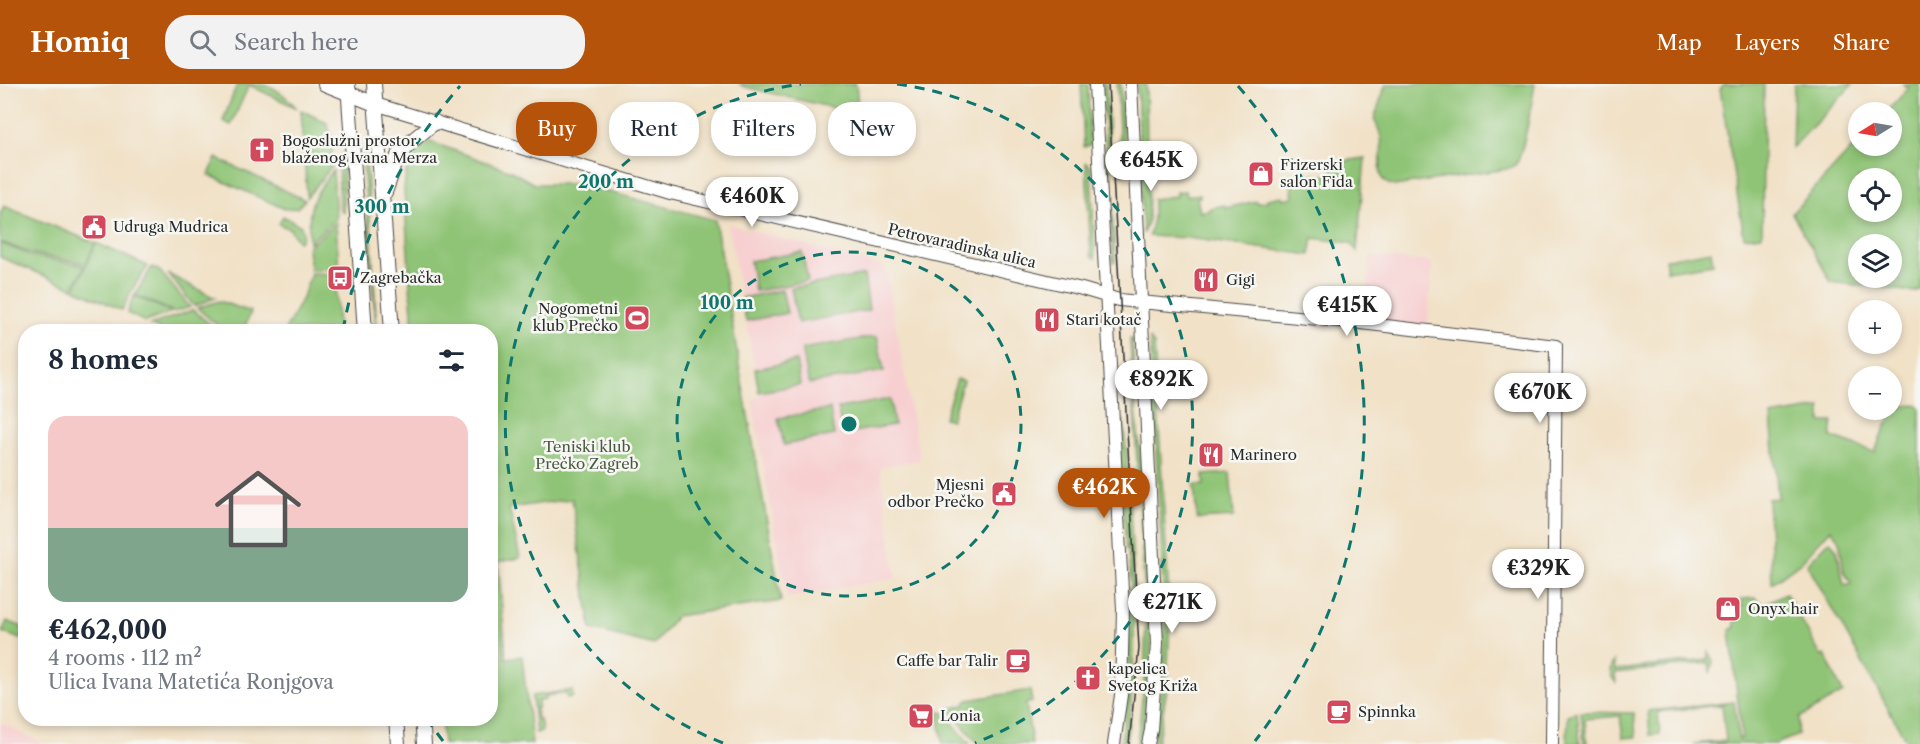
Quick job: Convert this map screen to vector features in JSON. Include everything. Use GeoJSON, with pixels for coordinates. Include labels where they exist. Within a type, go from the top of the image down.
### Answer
{"type":"FeatureCollection","features":[{"type":"Feature","properties":{"kind":"main road"},"geometry":{"type":"LineString","coordinates":[[325,84],[349,89],[375,104]]}},
{"type":"Feature","properties":{"kind":"main road"},"geometry":{"type":"LineString","coordinates":[[374,84],[392,324]]}},
{"type":"Feature","properties":{"kind":"main road"},"geometry":{"type":"LineString","coordinates":[[349,89],[364,324]]}},
{"type":"Feature","properties":{"kind":"main road"},"geometry":{"type":"LineString","coordinates":[[382,199],[398,156],[435,122]]}},
{"type":"Feature","properties":{"kind":"main road"},"geometry":{"type":"LineString","coordinates":[[397,726],[398,744]]}},
{"type":"Feature","properties":{"kind":"main road"},"geometry":{"type":"LineString","coordinates":[[423,726],[424,744]]}},
{"type":"Feature","properties":{"kind":"street"},"geometry":{"type":"LineString","coordinates":[[1095,84],[1123,609],[1121,695],[1114,744]]}},
{"type":"Feature","properties":{"kind":"street"},"geometry":{"type":"LineString","coordinates":[[1131,84],[1157,644],[1148,744]]}},
{"type":"Feature","properties":{"kind":"street","name":"Petrovaradinska ulica"},"geometry":{"type":"LineString","coordinates":[[375,104],[717,205],[914,249],[1106,296],[1141,302],[1376,325],[1556,346],[1552,744]]}},
{"type":"Feature","properties":{"kind":"shaded area"},"geometry":{"type":"Polygon","coordinates":[[[728,224],[885,267],[920,460],[880,467],[896,578],[787,598],[752,400],[760,396],[728,224]]]}},
{"type":"Feature","properties":{"kind":"shaded area"},"geometry":{"type":"Polygon","coordinates":[[[1371,256],[1432,262],[1428,327],[1380,321],[1371,315],[1366,301],[1371,256]]]}},
{"type":"Feature","properties":{"kind":"shaded area"},"geometry":{"type":"Polygon","coordinates":[[[0,722],[43,744],[0,744],[0,722]]]}},
{"type":"Feature","properties":{"kind":"green space"},"geometry":{"type":"Polygon","coordinates":[[[237,84],[257,84],[271,87],[297,108],[249,85],[231,125],[223,121],[237,84]]]}},
{"type":"Feature","properties":{"kind":"green space"},"geometry":{"type":"Polygon","coordinates":[[[739,84],[856,84],[858,102],[828,102],[828,107],[739,84]]]}},
{"type":"Feature","properties":{"kind":"green space"},"geometry":{"type":"Polygon","coordinates":[[[1081,84],[1088,84],[1090,145],[1084,147],[1081,84]]]}},
{"type":"Feature","properties":{"kind":"green space"},"geometry":{"type":"Polygon","coordinates":[[[1102,84],[1106,84],[1115,262],[1113,262],[1102,84]]]}},
{"type":"Feature","properties":{"kind":"green space"},"geometry":{"type":"Polygon","coordinates":[[[1117,84],[1121,84],[1126,174],[1121,174],[1117,84]]]}},
{"type":"Feature","properties":{"kind":"green space"},"geometry":{"type":"Polygon","coordinates":[[[1137,84],[1146,84],[1148,219],[1143,234],[1137,84]]]}},
{"type":"Feature","properties":{"kind":"green space"},"geometry":{"type":"Polygon","coordinates":[[[1386,84],[1535,84],[1518,161],[1511,168],[1506,169],[1394,186],[1387,183],[1381,173],[1382,144],[1374,119],[1386,84]]]}},
{"type":"Feature","properties":{"kind":"green space"},"geometry":{"type":"Polygon","coordinates":[[[1724,84],[1764,84],[1762,235],[1744,237],[1720,89],[1724,84]]]}},
{"type":"Feature","properties":{"kind":"green space"},"geometry":{"type":"Polygon","coordinates":[[[1794,84],[1853,84],[1792,148],[1794,84]]]}},
{"type":"Feature","properties":{"kind":"green space"},"geometry":{"type":"Polygon","coordinates":[[[1903,84],[1920,84],[1920,289],[1915,292],[1881,288],[1902,288],[1902,234],[1848,234],[1848,284],[1831,282],[1792,213],[1848,153],[1848,156],[1902,156],[1902,102],[1896,102],[1909,88],[1903,84]]]}},
{"type":"Feature","properties":{"kind":"green space"},"geometry":{"type":"Polygon","coordinates":[[[301,110],[327,123],[331,136],[333,165],[307,197],[301,110]]]}},
{"type":"Feature","properties":{"kind":"green space","name":"Teniski klub Prečko Zagreb"},"geometry":{"type":"Polygon","coordinates":[[[431,142],[511,171],[534,184],[579,184],[584,190],[587,186],[715,220],[781,601],[676,616],[654,645],[591,629],[572,499],[509,508],[520,558],[498,562],[498,324],[413,324],[404,189],[410,147],[431,142]]]}},
{"type":"Feature","properties":{"kind":"green space"},"geometry":{"type":"Polygon","coordinates":[[[362,150],[366,150],[375,324],[362,150]]]}},
{"type":"Feature","properties":{"kind":"green space"},"geometry":{"type":"Polygon","coordinates":[[[343,153],[343,212],[340,209],[338,158],[343,153]]]}},
{"type":"Feature","properties":{"kind":"green space"},"geometry":{"type":"Polygon","coordinates":[[[216,158],[305,200],[297,208],[285,209],[209,175],[216,158]]]}},
{"type":"Feature","properties":{"kind":"green space"},"geometry":{"type":"Polygon","coordinates":[[[1365,158],[1357,251],[1351,243],[1313,238],[1310,255],[1188,238],[1149,236],[1153,218],[1153,199],[1176,196],[1176,192],[1185,191],[1186,196],[1200,194],[1197,198],[1200,212],[1225,205],[1226,208],[1256,201],[1257,203],[1282,196],[1283,199],[1293,197],[1291,183],[1288,181],[1315,174],[1316,177],[1333,174],[1331,163],[1365,158]]]}},
{"type":"Feature","properties":{"kind":"green space"},"geometry":{"type":"Polygon","coordinates":[[[1086,163],[1091,167],[1095,258],[1091,256],[1086,163]]]}},
{"type":"Feature","properties":{"kind":"green space"},"geometry":{"type":"Polygon","coordinates":[[[333,171],[336,219],[309,243],[312,204],[319,189],[333,171]]]}},
{"type":"Feature","properties":{"kind":"green space"},"geometry":{"type":"Polygon","coordinates":[[[4,206],[95,243],[86,264],[31,253],[0,242],[0,214],[4,206]]]}},
{"type":"Feature","properties":{"kind":"green space"},"geometry":{"type":"Polygon","coordinates":[[[283,216],[301,226],[303,234],[301,240],[298,241],[290,229],[279,224],[283,216]]]}},
{"type":"Feature","properties":{"kind":"green space"},"geometry":{"type":"Polygon","coordinates":[[[336,223],[339,269],[310,269],[308,247],[336,223]]]}},
{"type":"Feature","properties":{"kind":"green space"},"geometry":{"type":"Polygon","coordinates":[[[0,243],[30,255],[85,266],[73,288],[0,257],[0,243]]]}},
{"type":"Feature","properties":{"kind":"green space"},"geometry":{"type":"Polygon","coordinates":[[[96,243],[148,266],[122,310],[75,289],[96,243]]]}},
{"type":"Feature","properties":{"kind":"green space"},"geometry":{"type":"Polygon","coordinates":[[[1711,251],[1713,264],[1667,271],[1665,259],[1711,251]]]}},
{"type":"Feature","properties":{"kind":"green space"},"geometry":{"type":"Polygon","coordinates":[[[802,252],[808,281],[755,291],[750,261],[802,252]]]}},
{"type":"Feature","properties":{"kind":"green space"},"geometry":{"type":"Polygon","coordinates":[[[152,267],[160,271],[190,307],[174,312],[135,295],[152,267]]]}},
{"type":"Feature","properties":{"kind":"green space"},"geometry":{"type":"Polygon","coordinates":[[[311,273],[335,274],[338,324],[289,324],[304,294],[311,273]]]}},
{"type":"Feature","properties":{"kind":"green space"},"geometry":{"type":"Polygon","coordinates":[[[168,274],[215,298],[194,306],[168,274]]]}},
{"type":"Feature","properties":{"kind":"green space"},"geometry":{"type":"Polygon","coordinates":[[[864,275],[869,310],[798,323],[791,288],[864,275]]]}},
{"type":"Feature","properties":{"kind":"green space"},"geometry":{"type":"Polygon","coordinates":[[[782,290],[787,313],[746,321],[741,298],[782,290]]]}},
{"type":"Feature","properties":{"kind":"green space"},"geometry":{"type":"Polygon","coordinates":[[[134,296],[172,312],[145,322],[127,313],[134,296]]]}},
{"type":"Feature","properties":{"kind":"green space"},"geometry":{"type":"Polygon","coordinates":[[[219,301],[251,312],[246,324],[216,324],[197,308],[219,301]]]}},
{"type":"Feature","properties":{"kind":"green space"},"geometry":{"type":"Polygon","coordinates":[[[193,310],[210,324],[153,324],[193,310]]]}},
{"type":"Feature","properties":{"kind":"green space"},"geometry":{"type":"Polygon","coordinates":[[[877,336],[884,371],[809,384],[802,349],[877,336]]]}},
{"type":"Feature","properties":{"kind":"green space"},"geometry":{"type":"Polygon","coordinates":[[[1130,339],[1132,339],[1137,423],[1145,499],[1148,579],[1151,579],[1151,660],[1142,744],[1137,744],[1144,683],[1146,619],[1130,339]]]}},
{"type":"Feature","properties":{"kind":"green space"},"geometry":{"type":"Polygon","coordinates":[[[1150,340],[1154,344],[1170,616],[1167,689],[1157,744],[1153,744],[1162,680],[1165,618],[1150,340]]]}},
{"type":"Feature","properties":{"kind":"green space"},"geometry":{"type":"Polygon","coordinates":[[[796,361],[800,385],[759,392],[755,369],[796,361]]]}},
{"type":"Feature","properties":{"kind":"green space"},"geometry":{"type":"Polygon","coordinates":[[[957,379],[963,381],[951,420],[944,418],[957,379]]]}},
{"type":"Feature","properties":{"kind":"green space"},"geometry":{"type":"Polygon","coordinates":[[[890,399],[894,425],[842,434],[838,408],[890,399]]]}},
{"type":"Feature","properties":{"kind":"green space"},"geometry":{"type":"Polygon","coordinates":[[[1918,405],[1920,409],[1920,744],[1908,744],[1807,564],[1830,541],[1837,550],[1844,585],[1851,583],[1844,571],[1839,540],[1831,529],[1801,562],[1772,583],[1768,499],[1778,498],[1771,416],[1821,408],[1821,422],[1833,422],[1831,437],[1875,452],[1890,420],[1902,420],[1903,406],[1918,405]]]}},
{"type":"Feature","properties":{"kind":"green space"},"geometry":{"type":"Polygon","coordinates":[[[830,409],[834,435],[784,445],[778,418],[830,409]]]}},
{"type":"Feature","properties":{"kind":"green space"},"geometry":{"type":"Polygon","coordinates":[[[1124,421],[1132,542],[1134,623],[1131,704],[1126,744],[1121,744],[1129,666],[1128,589],[1131,588],[1128,550],[1126,550],[1118,422],[1124,421]]]}},
{"type":"Feature","properties":{"kind":"green space"},"geometry":{"type":"Polygon","coordinates":[[[1230,473],[1234,517],[1197,519],[1194,485],[1204,485],[1203,475],[1230,473]]]}},
{"type":"Feature","properties":{"kind":"green space"},"geometry":{"type":"Polygon","coordinates":[[[498,562],[506,658],[522,656],[532,744],[443,744],[442,726],[498,726],[498,562]]]}},
{"type":"Feature","properties":{"kind":"green space"},"geometry":{"type":"Polygon","coordinates":[[[1786,593],[1821,656],[1825,655],[1843,693],[1799,718],[1798,735],[1776,744],[1693,744],[1726,741],[1722,705],[1658,712],[1660,734],[1650,735],[1648,711],[1734,702],[1739,739],[1742,738],[1730,630],[1735,627],[1733,607],[1743,606],[1742,599],[1755,598],[1764,604],[1786,593]]]}},
{"type":"Feature","properties":{"kind":"green space"},"geometry":{"type":"Polygon","coordinates":[[[7,621],[18,625],[18,638],[2,632],[7,621]]]}},
{"type":"Feature","properties":{"kind":"green space"},"geometry":{"type":"Polygon","coordinates":[[[1708,650],[1713,661],[1710,673],[1709,663],[1615,673],[1616,683],[1611,675],[1610,669],[1614,661],[1615,670],[1708,660],[1708,650]]]}},
{"type":"Feature","properties":{"kind":"green space"},"geometry":{"type":"Polygon","coordinates":[[[572,690],[573,697],[567,698],[566,693],[545,696],[545,700],[538,701],[537,719],[540,719],[542,731],[536,733],[532,696],[572,690]]]}},
{"type":"Feature","properties":{"kind":"green space"},"geometry":{"type":"Polygon","coordinates":[[[1030,690],[1032,702],[1026,704],[1032,744],[978,744],[949,709],[964,705],[968,700],[1030,690]]]}},
{"type":"Feature","properties":{"kind":"green space"},"geometry":{"type":"Polygon","coordinates":[[[943,712],[970,744],[943,744],[938,713],[943,712]]]}},
{"type":"Feature","properties":{"kind":"green space"},"geometry":{"type":"Polygon","coordinates":[[[1577,712],[1580,744],[1567,744],[1568,715],[1577,712]]]}},
{"type":"Feature","properties":{"kind":"green space"},"geometry":{"type":"Polygon","coordinates":[[[1581,712],[1634,713],[1636,737],[1623,738],[1620,716],[1585,719],[1587,744],[1584,744],[1581,712]]]}},
{"type":"Feature","properties":{"kind":"tram line"},"geometry":{"type":"LineString","coordinates":[[1108,84],[1139,648],[1129,744]]}},
{"type":"Feature","properties":{"kind":"place","name":"Bogoslužni prostor blaženog Ivana Merza"},"geometry":{"type":"Point","coordinates":[262,150]}},
{"type":"Feature","properties":{"kind":"place","name":"Frizerski salon Fida"},"geometry":{"type":"Point","coordinates":[1261,174]}},
{"type":"Feature","properties":{"kind":"place","name":"Udruga Mudrica"},"geometry":{"type":"Point","coordinates":[94,227]}},
{"type":"Feature","properties":{"kind":"place","name":"Zagrebačka"},"geometry":{"type":"Point","coordinates":[340,278]}},
{"type":"Feature","properties":{"kind":"place","name":"Gigi"},"geometry":{"type":"Point","coordinates":[1206,280]}},
{"type":"Feature","properties":{"kind":"place","name":"Nogometni klub Prečko"},"geometry":{"type":"Point","coordinates":[637,318]}},
{"type":"Feature","properties":{"kind":"place","name":"Stari kotač"},"geometry":{"type":"Point","coordinates":[1047,320]}},
{"type":"Feature","properties":{"kind":"place","name":"Marinero"},"geometry":{"type":"Point","coordinates":[1211,455]}},
{"type":"Feature","properties":{"kind":"place","name":"Mjesni odbor Prečko"},"geometry":{"type":"Point","coordinates":[1004,494]}},
{"type":"Feature","properties":{"kind":"place","name":"Onyx hair"},"geometry":{"type":"Point","coordinates":[1728,609]}},
{"type":"Feature","properties":{"kind":"place","name":"Caffe bar Talir"},"geometry":{"type":"Point","coordinates":[1018,661]}},
{"type":"Feature","properties":{"kind":"place","name":"kapelica Svetog Križa"},"geometry":{"type":"Point","coordinates":[1088,678]}},
{"type":"Feature","properties":{"kind":"place","name":"Spinnka"},"geometry":{"type":"Point","coordinates":[1339,712]}},
{"type":"Feature","properties":{"kind":"place","name":"Lonia"},"geometry":{"type":"Point","coordinates":[921,716]}}]}
